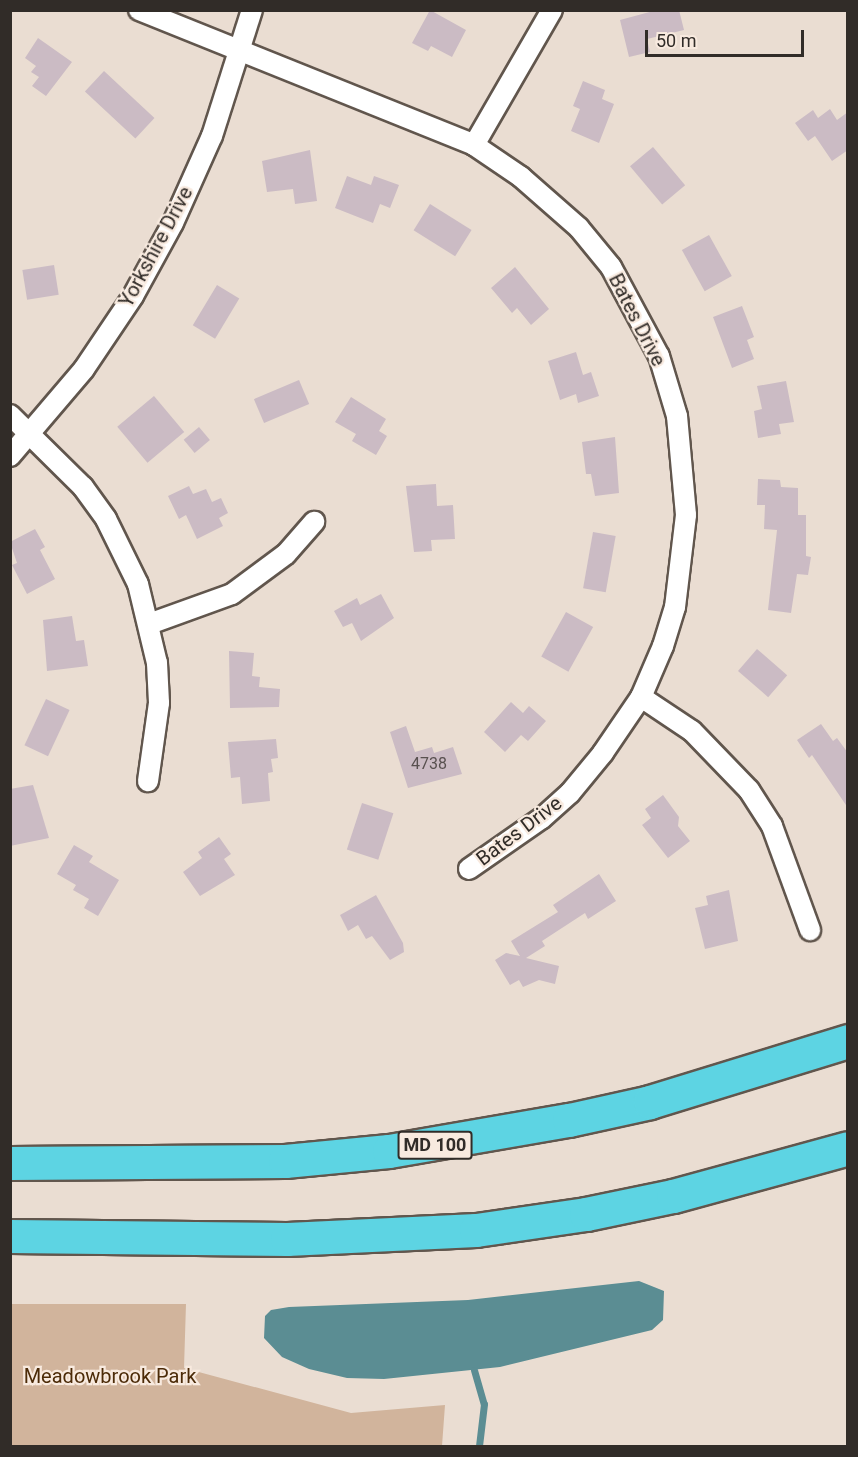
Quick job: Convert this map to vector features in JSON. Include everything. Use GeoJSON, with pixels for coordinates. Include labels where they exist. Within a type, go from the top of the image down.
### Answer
{"type":"FeatureCollection","features":[{"type":"Feature","properties":{"kind":"highway","name":"MD 100"},"geometry":{"type":"LineString","coordinates":[[10,1163],[285,1161],[389,1151],[536,1127],[650,1102],[848,1041]]}},
{"type":"Feature","properties":{"kind":"highway"},"geometry":{"type":"LineString","coordinates":[[10,1236],[287,1239],[476,1230],[586,1214],[673,1196],[848,1148]]}},
{"type":"Feature","properties":{"kind":"street","name":"Bates Drive"},"geometry":{"type":"LineString","coordinates":[[138,10],[474,146],[557,206],[611,267],[658,356],[677,416],[685,476],[681,564],[663,646],[641,697],[570,793],[542,818],[468,869]]}},
{"type":"Feature","properties":{"kind":"street","name":"Yorkshire Drive"},"geometry":{"type":"LineString","coordinates":[[10,456],[84,369],[133,296],[192,179],[241,52],[252,10]]}},
{"type":"Feature","properties":{"kind":"street"},"geometry":{"type":"LineString","coordinates":[[474,146],[552,10]]}},
{"type":"Feature","properties":{"kind":"street"},"geometry":{"type":"LineString","coordinates":[[10,415],[83,487],[106,519],[138,584],[150,624],[159,704],[148,781]]}},
{"type":"Feature","properties":{"kind":"street"},"geometry":{"type":"LineString","coordinates":[[150,624],[194,612],[232,594],[286,554],[314,522]]}},
{"type":"Feature","properties":{"kind":"street"},"geometry":{"type":"LineString","coordinates":[[641,697],[692,731],[749,790],[772,826],[810,930]]}},
{"type":"Feature","properties":{"kind":"green space","name":"Meadowbrook Park"},"geometry":{"type":"Polygon","coordinates":[[[11,1304],[186,1304],[184,1368],[351,1413],[445,1405],[442,1446],[11,1446],[11,1304]]]}},
{"type":"Feature","properties":{"kind":"water"},"geometry":{"type":"Polygon","coordinates":[[[639,1281],[664,1291],[663,1320],[652,1330],[500,1367],[384,1379],[347,1378],[309,1369],[282,1357],[264,1338],[265,1316],[271,1310],[289,1307],[468,1300],[639,1281]]]}},
{"type":"Feature","properties":{"kind":"building"},"geometry":{"type":"Polygon","coordinates":[[[430,10],[466,30],[452,57],[431,46],[428,51],[412,43],[430,10]]]}},
{"type":"Feature","properties":{"kind":"building"},"geometry":{"type":"Polygon","coordinates":[[[657,10],[679,10],[684,30],[647,39],[650,52],[629,57],[620,20],[657,10]]]}},
{"type":"Feature","properties":{"kind":"building"},"geometry":{"type":"Polygon","coordinates":[[[38,38],[72,62],[46,96],[32,86],[39,77],[31,72],[36,66],[25,58],[38,38]]]}},
{"type":"Feature","properties":{"kind":"building"},"geometry":{"type":"Polygon","coordinates":[[[104,71],[154,118],[135,139],[85,91],[104,71]]]}},
{"type":"Feature","properties":{"kind":"building"},"geometry":{"type":"Polygon","coordinates":[[[583,81],[605,90],[602,99],[614,104],[599,143],[571,131],[580,109],[573,106],[583,81]]]}},
{"type":"Feature","properties":{"kind":"building"},"geometry":{"type":"Polygon","coordinates":[[[830,109],[837,120],[848,112],[848,150],[832,161],[815,136],[808,141],[795,123],[813,110],[818,118],[830,109]]]}},
{"type":"Feature","properties":{"kind":"building"},"geometry":{"type":"Polygon","coordinates":[[[653,147],[685,185],[662,205],[630,166],[653,147]]]}},
{"type":"Feature","properties":{"kind":"building"},"geometry":{"type":"Polygon","coordinates":[[[310,150],[317,201],[295,204],[293,189],[267,192],[262,161],[310,150]]]}},
{"type":"Feature","properties":{"kind":"building"},"geometry":{"type":"Polygon","coordinates":[[[347,176],[371,185],[374,176],[399,185],[390,208],[380,204],[373,223],[335,208],[347,176]]]}},
{"type":"Feature","properties":{"kind":"building"},"geometry":{"type":"Polygon","coordinates":[[[430,204],[472,230],[455,256],[414,230],[430,204]]]}},
{"type":"Feature","properties":{"kind":"building"},"geometry":{"type":"Polygon","coordinates":[[[709,235],[732,276],[705,291],[682,250],[709,235]]]}},
{"type":"Feature","properties":{"kind":"building"},"geometry":{"type":"Polygon","coordinates":[[[54,265],[59,295],[27,300],[22,270],[54,265]]]}},
{"type":"Feature","properties":{"kind":"building"},"geometry":{"type":"Polygon","coordinates":[[[515,267],[549,309],[531,325],[517,308],[512,313],[491,288],[515,267]]]}},
{"type":"Feature","properties":{"kind":"building"},"geometry":{"type":"Polygon","coordinates":[[[217,285],[239,298],[215,339],[193,325],[217,285]]]}},
{"type":"Feature","properties":{"kind":"building"},"geometry":{"type":"Polygon","coordinates":[[[742,306],[754,337],[747,340],[754,359],[732,368],[713,317],[742,306]]]}},
{"type":"Feature","properties":{"kind":"building"},"geometry":{"type":"Polygon","coordinates":[[[576,352],[583,375],[591,372],[599,396],[578,403],[576,394],[560,400],[548,361],[576,352]]]}},
{"type":"Feature","properties":{"kind":"building"},"geometry":{"type":"Polygon","coordinates":[[[299,380],[309,404],[264,423],[254,399],[299,380]]]}},
{"type":"Feature","properties":{"kind":"building"},"geometry":{"type":"Polygon","coordinates":[[[786,381],[794,422],[779,424],[781,434],[758,438],[754,411],[762,409],[757,386],[786,381]]]}},
{"type":"Feature","properties":{"kind":"building"},"geometry":{"type":"Polygon","coordinates":[[[154,396],[184,432],[147,463],[117,427],[154,396]]]}},
{"type":"Feature","properties":{"kind":"building"},"geometry":{"type":"Polygon","coordinates":[[[351,397],[386,419],[379,431],[387,436],[376,455],[352,441],[356,434],[335,422],[351,397]]]}},
{"type":"Feature","properties":{"kind":"building"},"geometry":{"type":"Polygon","coordinates":[[[199,427],[210,440],[195,453],[184,440],[199,427]]]}},
{"type":"Feature","properties":{"kind":"building"},"geometry":{"type":"Polygon","coordinates":[[[615,437],[619,493],[595,496],[591,474],[586,474],[582,442],[615,437]]]}},
{"type":"Feature","properties":{"kind":"building"},"geometry":{"type":"Polygon","coordinates":[[[758,479],[780,480],[781,487],[798,488],[798,515],[806,515],[806,556],[811,557],[808,575],[797,574],[791,613],[768,610],[777,530],[764,529],[765,505],[757,505],[758,479]]]}},
{"type":"Feature","properties":{"kind":"building"},"geometry":{"type":"Polygon","coordinates":[[[436,484],[437,506],[453,505],[455,539],[431,540],[432,551],[414,552],[406,486],[436,484]]]}},
{"type":"Feature","properties":{"kind":"building"},"geometry":{"type":"Polygon","coordinates":[[[189,486],[193,494],[206,489],[212,502],[221,498],[228,513],[219,518],[223,526],[197,539],[186,515],[179,519],[168,496],[189,486]]]}},
{"type":"Feature","properties":{"kind":"building"},"geometry":{"type":"Polygon","coordinates":[[[35,529],[45,547],[40,550],[55,579],[27,594],[12,565],[17,563],[10,542],[35,529]]]}},
{"type":"Feature","properties":{"kind":"building"},"geometry":{"type":"Polygon","coordinates":[[[593,532],[616,536],[606,592],[583,588],[593,532]]]}},
{"type":"Feature","properties":{"kind":"building"},"geometry":{"type":"Polygon","coordinates":[[[381,594],[394,618],[361,641],[352,623],[343,627],[334,611],[357,598],[360,605],[381,594]]]}},
{"type":"Feature","properties":{"kind":"building"},"geometry":{"type":"Polygon","coordinates":[[[566,612],[593,627],[568,672],[541,657],[566,612]]]}},
{"type":"Feature","properties":{"kind":"building"},"geometry":{"type":"Polygon","coordinates":[[[72,616],[76,641],[84,640],[88,666],[47,671],[43,620],[72,616]]]}},
{"type":"Feature","properties":{"kind":"building"},"geometry":{"type":"Polygon","coordinates":[[[757,649],[787,675],[768,697],[738,671],[757,649]]]}},
{"type":"Feature","properties":{"kind":"building"},"geometry":{"type":"Polygon","coordinates":[[[229,651],[254,653],[252,676],[260,677],[259,687],[280,689],[279,707],[230,708],[229,651]]]}},
{"type":"Feature","properties":{"kind":"building"},"geometry":{"type":"Polygon","coordinates":[[[46,699],[70,710],[48,756],[24,745],[46,699]]]}},
{"type":"Feature","properties":{"kind":"building"},"geometry":{"type":"Polygon","coordinates":[[[511,702],[523,713],[529,706],[546,721],[528,741],[521,735],[505,752],[484,732],[511,702]]]}},
{"type":"Feature","properties":{"kind":"building"},"geometry":{"type":"Polygon","coordinates":[[[821,724],[833,741],[837,738],[848,753],[848,808],[812,755],[809,758],[797,740],[821,724]]]}},
{"type":"Feature","properties":{"kind":"building"},"geometry":{"type":"Polygon","coordinates":[[[406,726],[415,752],[432,747],[434,753],[453,747],[462,774],[408,788],[390,732],[406,726]]]}},
{"type":"Feature","properties":{"kind":"building"},"geometry":{"type":"Polygon","coordinates":[[[276,739],[278,758],[271,759],[273,772],[268,773],[270,801],[242,804],[240,777],[231,778],[228,742],[276,739]]]}},
{"type":"Feature","properties":{"kind":"building"},"geometry":{"type":"Polygon","coordinates":[[[33,785],[49,838],[10,846],[10,789],[33,785]]]}},
{"type":"Feature","properties":{"kind":"building"},"geometry":{"type":"Polygon","coordinates":[[[663,795],[679,817],[678,826],[690,841],[668,858],[642,825],[651,818],[645,809],[663,795]]]}},
{"type":"Feature","properties":{"kind":"building"},"geometry":{"type":"Polygon","coordinates":[[[362,803],[393,813],[378,860],[347,850],[362,803]]]}},
{"type":"Feature","properties":{"kind":"building"},"geometry":{"type":"Polygon","coordinates":[[[219,837],[231,854],[224,859],[235,875],[200,896],[183,872],[202,858],[198,852],[219,837]]]}},
{"type":"Feature","properties":{"kind":"building"},"geometry":{"type":"Polygon","coordinates":[[[74,845],[93,856],[89,862],[119,880],[98,916],[84,908],[89,899],[73,890],[76,885],[57,874],[74,845]]]}},
{"type":"Feature","properties":{"kind":"building"},"geometry":{"type":"Polygon","coordinates":[[[599,874],[616,901],[588,919],[585,913],[542,941],[545,946],[526,958],[559,966],[555,984],[539,980],[523,987],[519,980],[510,985],[495,960],[506,953],[520,956],[511,941],[558,912],[553,905],[599,874]]]}},
{"type":"Feature","properties":{"kind":"building"},"geometry":{"type":"Polygon","coordinates":[[[729,890],[738,941],[705,949],[695,908],[708,905],[706,896],[729,890]]]}},
{"type":"Feature","properties":{"kind":"building"},"geometry":{"type":"Polygon","coordinates":[[[376,895],[403,943],[404,952],[390,960],[372,936],[366,939],[358,925],[348,931],[340,915],[376,895]]]}},
{"type":"Feature","properties":{"kind":"waterway"},"geometry":{"type":"LineString","coordinates":[[474,1370],[484,1404],[479,1446]]}}]}
